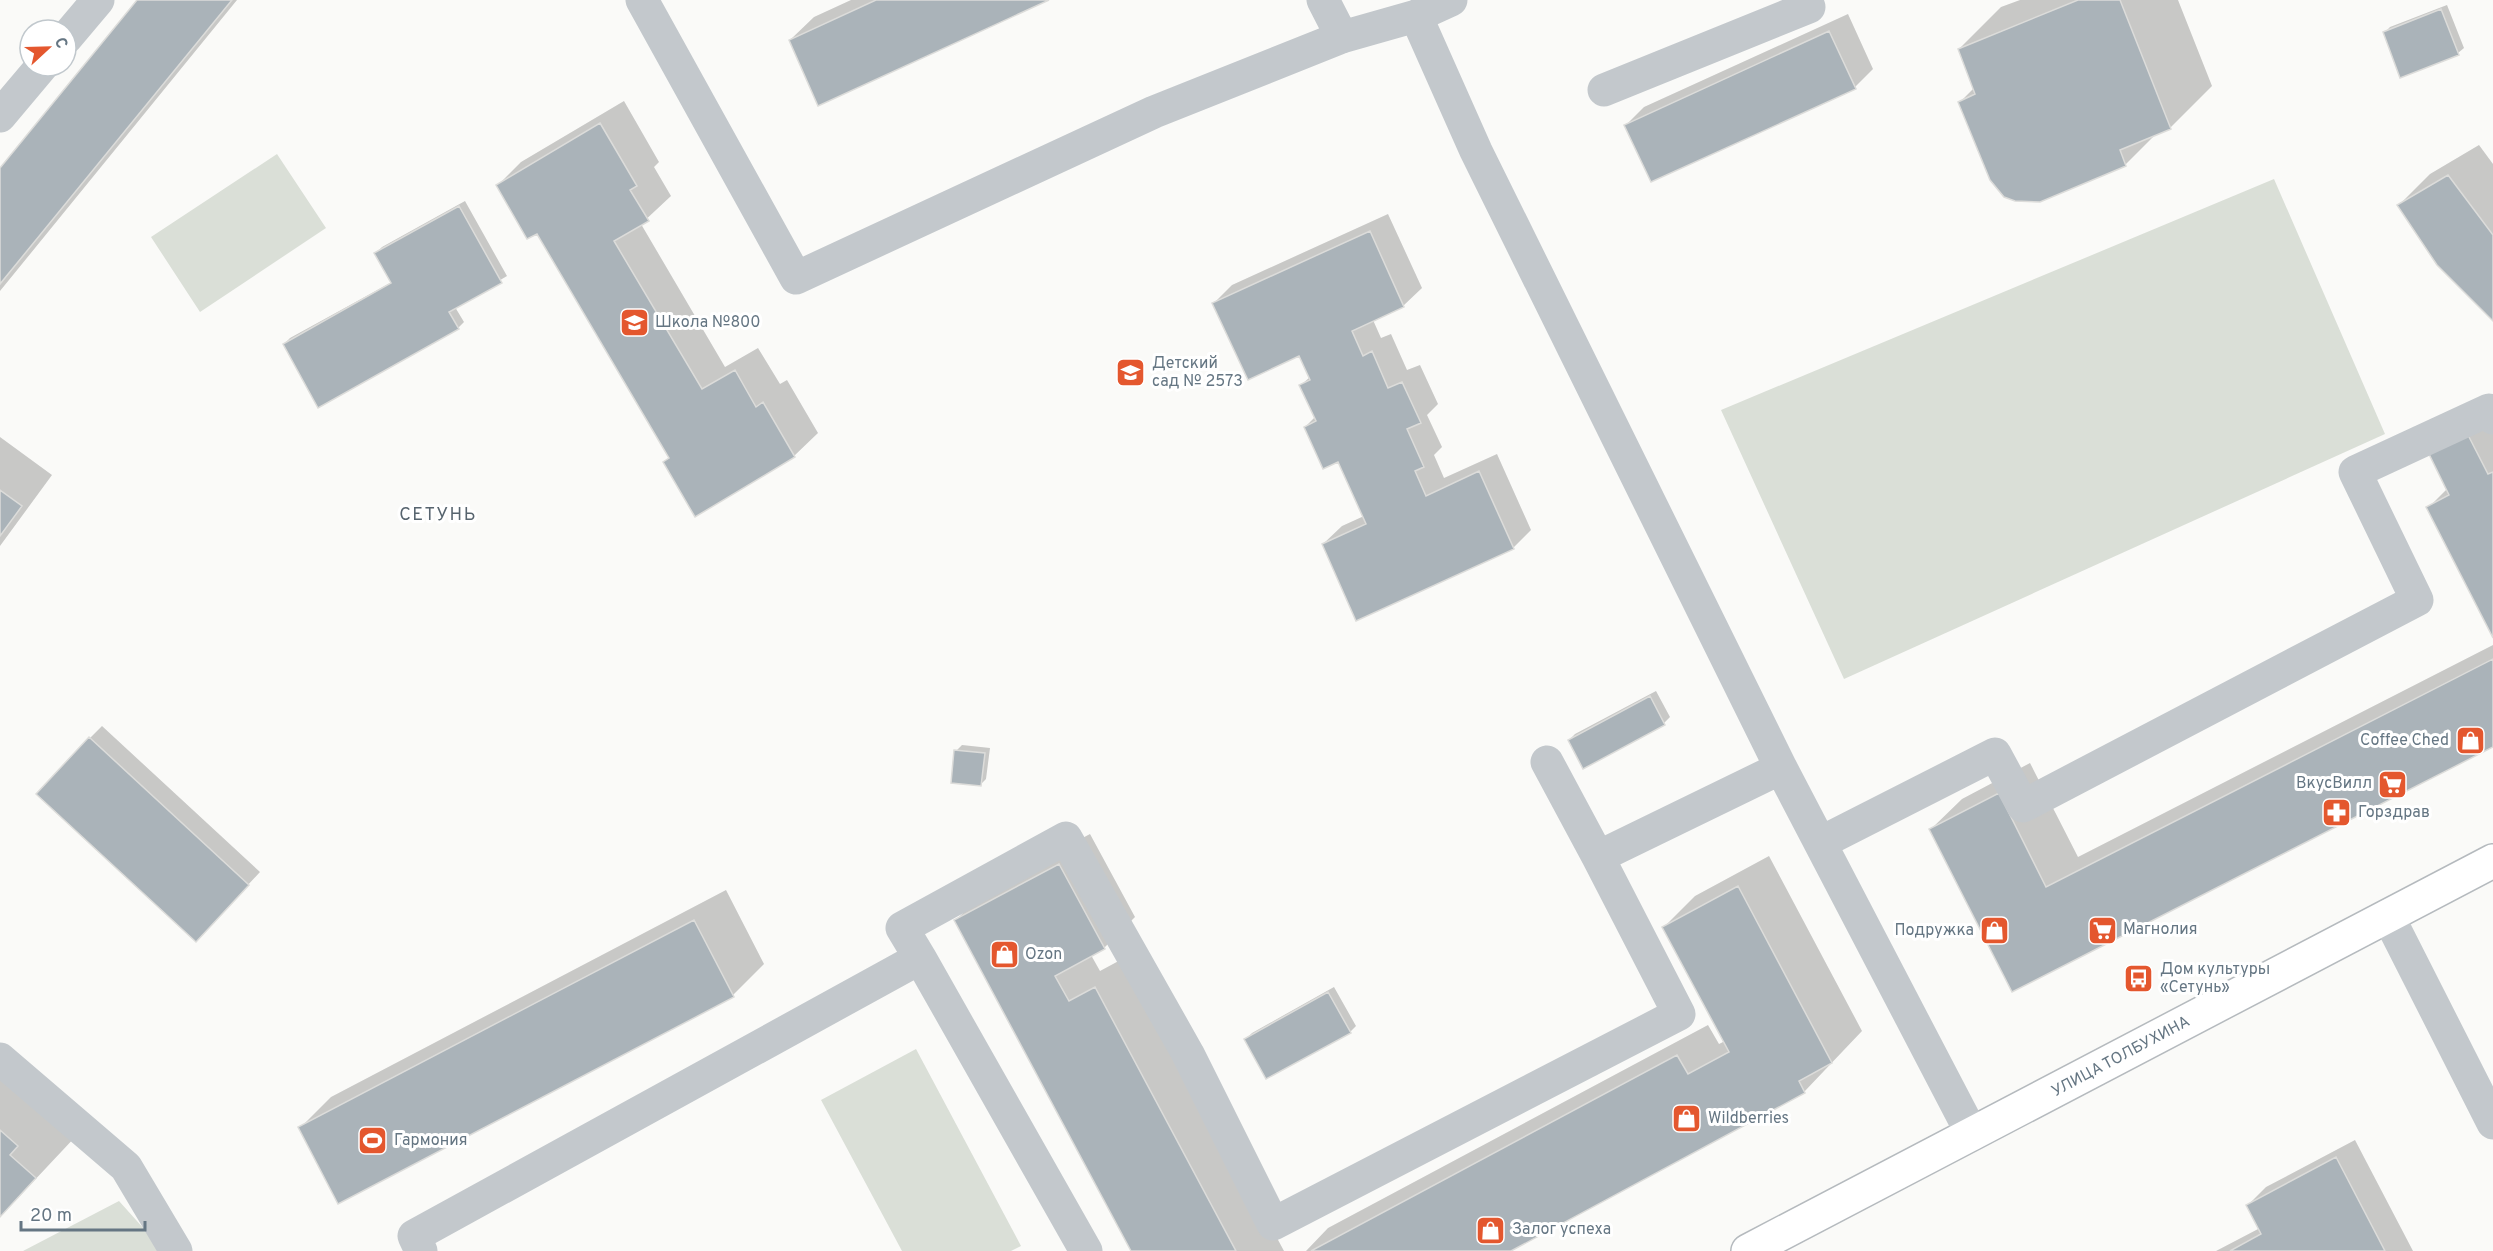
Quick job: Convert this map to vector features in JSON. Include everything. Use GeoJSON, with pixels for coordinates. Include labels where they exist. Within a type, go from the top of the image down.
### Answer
{"type":"FeatureCollection","features":[{"type":"Feature","properties":{"kind":"main road","name":"УЛИЦА ТОЛБУХИНА"},"geometry":{"type":"LineString","coordinates":[[1748,1251],[2493,861]]}},
{"type":"Feature","properties":{"kind":"street"},"geometry":{"type":"LineString","coordinates":[[78,24],[98,0]]}},
{"type":"Feature","properties":{"kind":"street"},"geometry":{"type":"LineString","coordinates":[[642,0],[796,278],[1154,112],[1342,37],[1416,16],[1451,0]]}},
{"type":"Feature","properties":{"kind":"street"},"geometry":{"type":"LineString","coordinates":[[1323,0],[1342,37]]}},
{"type":"Feature","properties":{"kind":"street"},"geometry":{"type":"LineString","coordinates":[[1604,90],[1809,7],[1806,0]]}},
{"type":"Feature","properties":{"kind":"street"},"geometry":{"type":"LineString","coordinates":[[1416,16],[1476,151],[1781,768],[1822,842],[1972,1134]]}},
{"type":"Feature","properties":{"kind":"street"},"geometry":{"type":"LineString","coordinates":[[0,116],[32,78]]}},
{"type":"Feature","properties":{"kind":"street"},"geometry":{"type":"LineString","coordinates":[[1822,842],[1995,754],[2023,806],[2417,600],[2355,472],[2492,414]]}},
{"type":"Feature","properties":{"kind":"street"},"geometry":{"type":"LineString","coordinates":[[1086,1251],[902,928],[1066,838],[1188,1054],[1273,1224],[1679,1014],[1546,762]]}},
{"type":"Feature","properties":{"kind":"street"},"geometry":{"type":"LineString","coordinates":[[1598,857],[1781,768]]}},
{"type":"Feature","properties":{"kind":"street"},"geometry":{"type":"LineString","coordinates":[[2388,916],[2493,1123]]}},
{"type":"Feature","properties":{"kind":"street"},"geometry":{"type":"LineString","coordinates":[[421,1251],[414,1236],[920,958]]}},
{"type":"Feature","properties":{"kind":"street"},"geometry":{"type":"LineString","coordinates":[[0,1059],[126,1167],[176,1251]]}},
{"type":"Feature","properties":{"kind":"shaded area"},"geometry":{"type":"Polygon","coordinates":[[[277,154],[326,228],[200,312],[151,237],[277,154]]]}},
{"type":"Feature","properties":{"kind":"shaded area"},"geometry":{"type":"Polygon","coordinates":[[[2274,179],[2385,434],[1844,679],[1721,410],[2274,179]]]}},
{"type":"Feature","properties":{"kind":"shaded area"},"geometry":{"type":"Polygon","coordinates":[[[916,1049],[1021,1246],[1011,1251],[902,1251],[821,1100],[916,1049]]]}},
{"type":"Feature","properties":{"kind":"shaded area"},"geometry":{"type":"Polygon","coordinates":[[[119,1201],[154,1240],[159,1251],[23,1251],[119,1201]]]}},
{"type":"Feature","properties":{"kind":"building"},"geometry":{"type":"Polygon","coordinates":[[[137,0],[232,0],[0,284],[0,168],[73,78],[78,78],[78,72],[137,0]]]}},
{"type":"Feature","properties":{"kind":"building"},"geometry":{"type":"Polygon","coordinates":[[[876,0],[1049,0],[818,106],[789,40],[876,0]]]}},
{"type":"Feature","properties":{"kind":"building"},"geometry":{"type":"Polygon","coordinates":[[[2078,0],[2120,0],[2171,129],[2120,150],[2126,166],[2040,202],[2015,201],[2004,197],[1990,180],[1958,102],[1975,94],[1958,49],[2078,0]]]}},
{"type":"Feature","properties":{"kind":"building"},"geometry":{"type":"Polygon","coordinates":[[[2441,9],[2459,55],[2400,78],[2383,32],[2441,9]]]}},
{"type":"Feature","properties":{"kind":"building"},"geometry":{"type":"Polygon","coordinates":[[[1829,31],[1856,89],[1651,182],[1624,125],[1829,31]]]}},
{"type":"Feature","properties":{"kind":"building"},"geometry":{"type":"Polygon","coordinates":[[[600,123],[637,186],[630,190],[649,221],[614,241],[702,389],[735,370],[756,407],[763,402],[795,457],[695,517],[663,462],[669,458],[537,234],[527,239],[496,185],[600,123]]]}},
{"type":"Feature","properties":{"kind":"building"},"geometry":{"type":"Polygon","coordinates":[[[2448,175],[2493,235],[2493,321],[2437,265],[2397,205],[2448,175]]]}},
{"type":"Feature","properties":{"kind":"building"},"geometry":{"type":"Polygon","coordinates":[[[459,206],[502,283],[449,312],[459,329],[318,408],[283,344],[391,283],[374,253],[459,206]]]}},
{"type":"Feature","properties":{"kind":"building"},"geometry":{"type":"Polygon","coordinates":[[[1370,231],[1404,307],[1352,331],[1363,356],[1372,351],[1388,388],[1402,382],[1421,423],[1407,429],[1424,467],[1415,471],[1426,496],[1479,471],[1514,549],[1356,621],[1322,544],[1366,524],[1338,462],[1323,469],[1304,427],[1316,421],[1299,385],[1310,380],[1299,356],[1248,380],[1212,303],[1370,231]]]}},
{"type":"Feature","properties":{"kind":"building"},"geometry":{"type":"Polygon","coordinates":[[[2468,435],[2488,474],[2493,472],[2493,638],[2426,507],[2449,495],[2429,454],[2468,435]]]}},
{"type":"Feature","properties":{"kind":"building"},"geometry":{"type":"Polygon","coordinates":[[[0,490],[22,506],[0,536],[0,490]]]}},
{"type":"Feature","properties":{"kind":"building"},"geometry":{"type":"Polygon","coordinates":[[[2493,659],[2493,747],[2012,992],[1929,829],[1999,793],[2046,887],[2493,659]]]}},
{"type":"Feature","properties":{"kind":"building"},"geometry":{"type":"Polygon","coordinates":[[[1650,696],[1665,725],[1583,769],[1568,740],[1650,696]]]}},
{"type":"Feature","properties":{"kind":"building"},"geometry":{"type":"Polygon","coordinates":[[[89,737],[249,885],[196,942],[36,794],[89,737]]]}},
{"type":"Feature","properties":{"kind":"building"},"geometry":{"type":"Polygon","coordinates":[[[954,750],[985,753],[981,786],[951,783],[954,750]]]}},
{"type":"Feature","properties":{"kind":"building"},"geometry":{"type":"Polygon","coordinates":[[[1059,864],[1105,949],[1055,976],[1069,1001],[1095,987],[1236,1251],[1131,1251],[954,920],[1059,864]]]}},
{"type":"Feature","properties":{"kind":"building"},"geometry":{"type":"Polygon","coordinates":[[[1059,864],[1105,949],[1055,976],[1069,1001],[1095,987],[1236,1251],[1131,1251],[954,920],[1059,864]]]}},
{"type":"Feature","properties":{"kind":"building"},"geometry":{"type":"Polygon","coordinates":[[[1738,886],[1832,1063],[1799,1081],[1805,1093],[1511,1251],[1311,1251],[1677,1055],[1688,1074],[1729,1052],[1662,927],[1738,886]]]}},
{"type":"Feature","properties":{"kind":"building"},"geometry":{"type":"Polygon","coordinates":[[[1738,886],[1832,1063],[1799,1081],[1805,1093],[1511,1251],[1311,1251],[1677,1055],[1688,1074],[1729,1052],[1662,927],[1738,886]]]}},
{"type":"Feature","properties":{"kind":"building"},"geometry":{"type":"Polygon","coordinates":[[[694,920],[734,997],[338,1204],[298,1127],[694,920]]]}},
{"type":"Feature","properties":{"kind":"building"},"geometry":{"type":"Polygon","coordinates":[[[1328,992],[1351,1033],[1266,1079],[1244,1039],[1328,992]]]}},
{"type":"Feature","properties":{"kind":"building"},"geometry":{"type":"Polygon","coordinates":[[[0,1130],[18,1146],[10,1155],[36,1178],[0,1217],[0,1130]]]}},
{"type":"Feature","properties":{"kind":"building"},"geometry":{"type":"Polygon","coordinates":[[[2336,1157],[2385,1251],[2230,1251],[2261,1234],[2246,1205],[2336,1157]]]}},
{"type":"Feature","properties":{"kind":"place","name":"Школа №800"},"geometry":{"type":"Point","coordinates":[634,323]}},
{"type":"Feature","properties":{"kind":"place","name":"Детский сад № 2573"},"geometry":{"type":"Point","coordinates":[1131,373]}},
{"type":"Feature","properties":{"kind":"place","name":"Coffee Ched"},"geometry":{"type":"Point","coordinates":[2470,741]}},
{"type":"Feature","properties":{"kind":"place","name":"ВкусВилл"},"geometry":{"type":"Point","coordinates":[2393,784]}},
{"type":"Feature","properties":{"kind":"place","name":"Горздрав"},"geometry":{"type":"Point","coordinates":[2337,813]}},
{"type":"Feature","properties":{"kind":"place","name":"Магнолия"},"geometry":{"type":"Point","coordinates":[2102,930]}},
{"type":"Feature","properties":{"kind":"place","name":"Подружка"},"geometry":{"type":"Point","coordinates":[1995,931]}},
{"type":"Feature","properties":{"kind":"place","name":"Ozon"},"geometry":{"type":"Point","coordinates":[1004,955]}},
{"type":"Feature","properties":{"kind":"place","name":"Дом культуры «Сетунь»"},"geometry":{"type":"Point","coordinates":[2139,979]}},
{"type":"Feature","properties":{"kind":"place","name":"Wildberries"},"geometry":{"type":"Point","coordinates":[1687,1119]}},
{"type":"Feature","properties":{"kind":"place","name":"Гармония"},"geometry":{"type":"Point","coordinates":[373,1141]}},
{"type":"Feature","properties":{"kind":"place","name":"Залог успеха"},"geometry":{"type":"Point","coordinates":[1491,1230]}},
{"type":"Feature","properties":{"kind":"district","name":"СЕТУНЬ"},"geometry":{"type":"Point","coordinates":[438,515]}}]}
